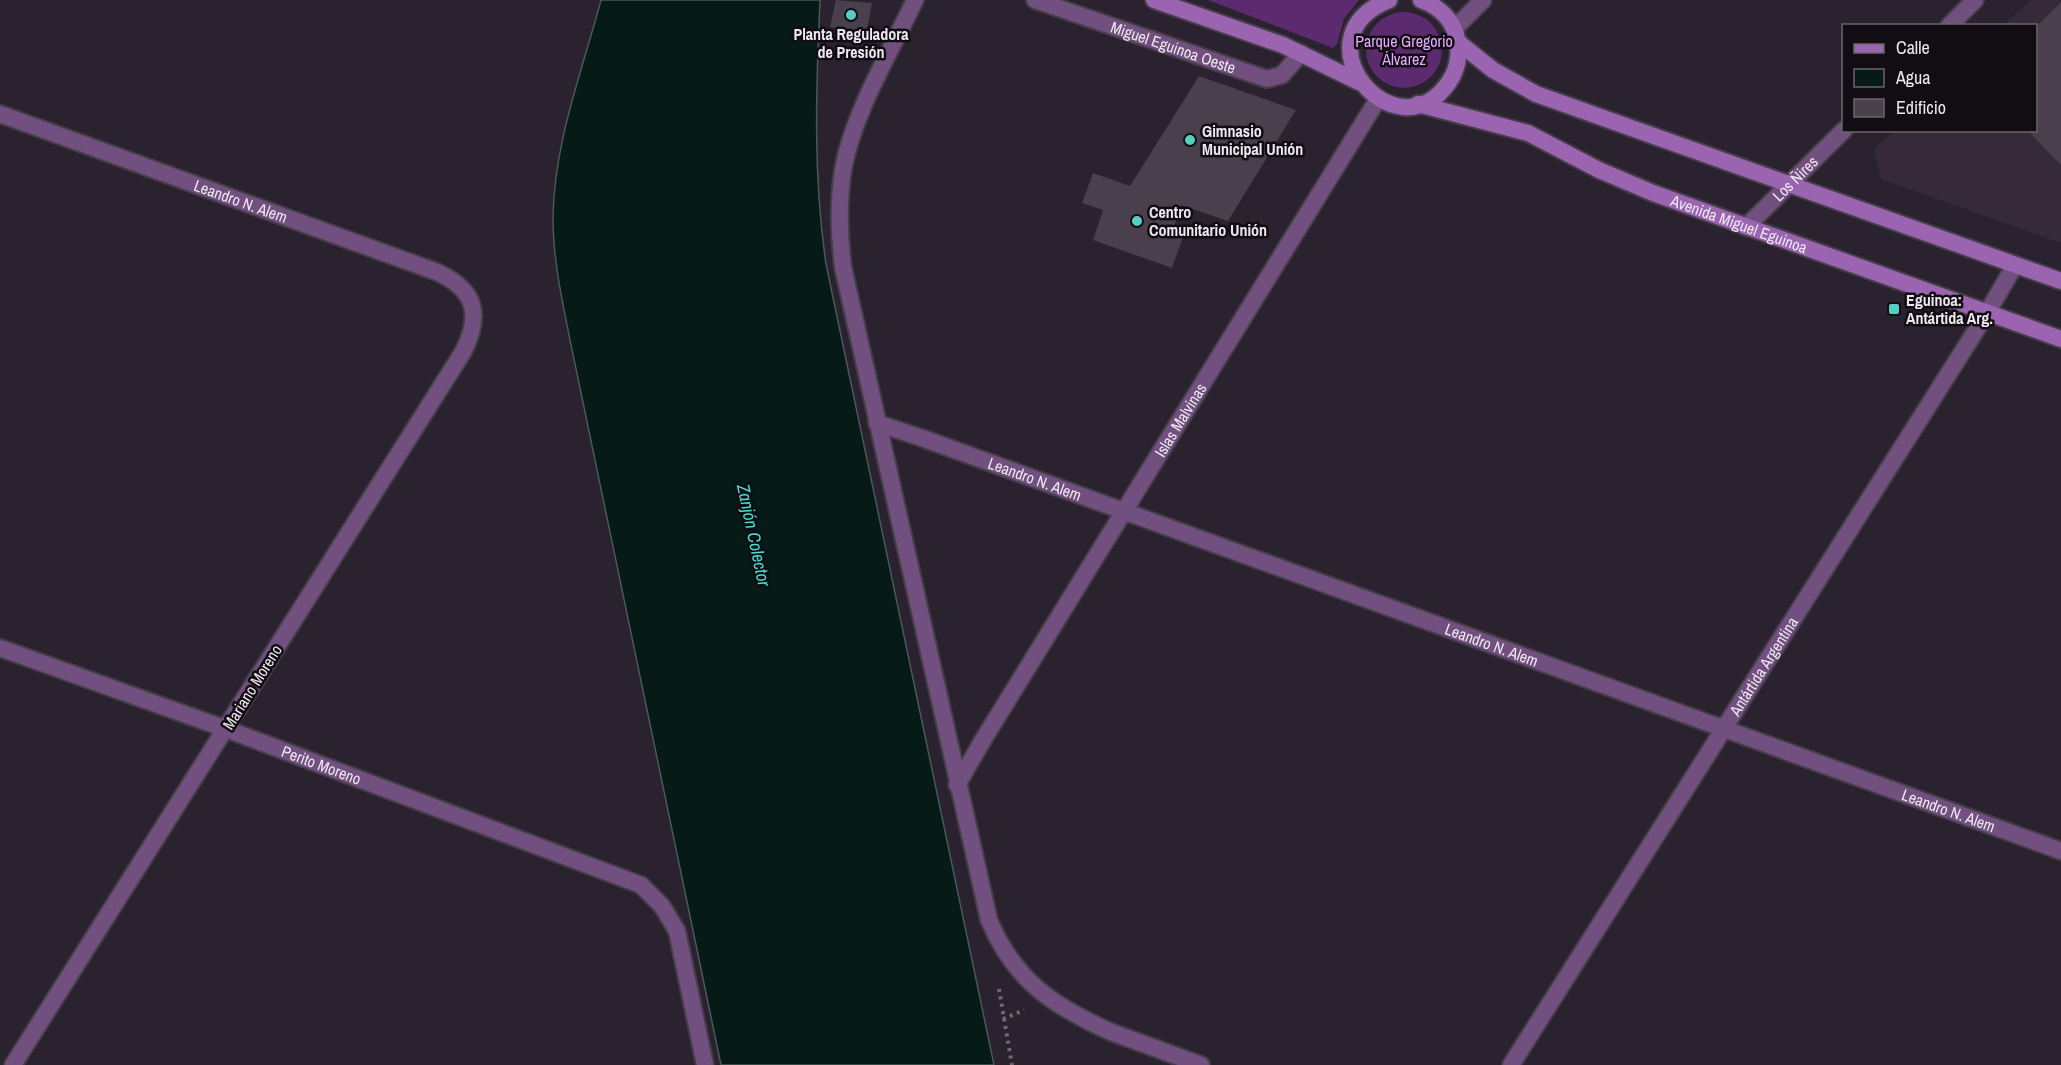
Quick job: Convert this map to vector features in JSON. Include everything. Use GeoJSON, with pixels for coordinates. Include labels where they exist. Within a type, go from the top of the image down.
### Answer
{"type":"FeatureCollection","features":[{"type":"Feature","properties":{"kind":"main road"},"geometry":{"type":"LineString","coordinates":[[1154,0],[1301,52],[1359,82],[1378,99]]}},
{"type":"Feature","properties":{"kind":"main road"},"geometry":{"type":"LineString","coordinates":[[1359,82],[1351,58],[1354,33],[1368,12],[1389,0]]}},
{"type":"Feature","properties":{"kind":"main road"},"geometry":{"type":"LineString","coordinates":[[1421,0],[1439,9],[1456,36],[1492,70],[1521,87],[2061,281]]}},
{"type":"Feature","properties":{"kind":"main road"},"geometry":{"type":"LineString","coordinates":[[1418,104],[1442,91],[1450,81],[1459,56],[1456,36]]}},
{"type":"Feature","properties":{"kind":"main road","name":"Avenida Miguel Eguinoa"},"geometry":{"type":"LineString","coordinates":[[1378,99],[1391,104],[1418,104],[1520,130],[1643,189],[2061,339]]}},
{"type":"Feature","properties":{"kind":"street"},"geometry":{"type":"LineString","coordinates":[[915,0],[859,120],[843,169],[839,220],[843,267],[983,900],[998,941],[1009,960],[1024,979],[1045,996],[1087,1021],[1111,1032],[1201,1065]]}},
{"type":"Feature","properties":{"kind":"street","name":"Miguel Eguinoa Oeste"},"geometry":{"type":"LineString","coordinates":[[1035,0],[1267,79],[1282,75],[1301,52]]}},
{"type":"Feature","properties":{"kind":"street"},"geometry":{"type":"LineString","coordinates":[[1456,36],[1484,0]]}},
{"type":"Feature","properties":{"kind":"street"},"geometry":{"type":"LineString","coordinates":[[1951,24],[1975,0]]}},
{"type":"Feature","properties":{"kind":"street","name":"Islas Malvinas"},"geometry":{"type":"LineString","coordinates":[[957,785],[1378,99]]}},
{"type":"Feature","properties":{"kind":"street","name":"Leandro N. Alem"},"geometry":{"type":"LineString","coordinates":[[0,114],[437,272],[459,284],[472,304]]}},
{"type":"Feature","properties":{"kind":"street","name":"Los Ñires"},"geometry":{"type":"LineString","coordinates":[[1746,227],[1842,132]]}},
{"type":"Feature","properties":{"kind":"street","name":"Antártida Argentina"},"geometry":{"type":"LineString","coordinates":[[1511,1065],[2015,265]]}},
{"type":"Feature","properties":{"kind":"street","name":"Mariano Moreno"},"geometry":{"type":"LineString","coordinates":[[13,1065],[463,352],[473,327],[472,304]]}},
{"type":"Feature","properties":{"kind":"street","name":"Leandro N. Alem"},"geometry":{"type":"LineString","coordinates":[[877,423],[2061,851]]}},
{"type":"Feature","properties":{"kind":"street","name":"Perito Moreno"},"geometry":{"type":"LineString","coordinates":[[0,648],[226,729],[641,885],[662,906],[677,931],[705,1065]]}},
{"type":"Feature","properties":{"kind":"path"},"geometry":{"type":"LineString","coordinates":[[999,986],[1012,1065]]}},
{"type":"Feature","properties":{"kind":"shaded area"},"geometry":{"type":"Polygon","coordinates":[[[2031,0],[2061,0],[2061,243],[1881,179],[1874,149],[1893,132],[2037,132],[2037,24],[2005,24],[2031,0]]]}},
{"type":"Feature","properties":{"kind":"green space","name":"Parque Gregorio Álvarez"},"geometry":{"type":"Polygon","coordinates":[[[1208,0],[1359,0],[1344,19],[1337,44],[1333,48],[1208,0]]]}},
{"type":"Feature","properties":{"kind":"green space","name":"Parque Gregorio Álvarez"},"geometry":{"type":"Polygon","coordinates":[[[1397,12],[1411,12],[1425,18],[1436,29],[1442,43],[1439,65],[1431,77],[1411,88],[1397,88],[1383,82],[1372,71],[1366,57],[1366,43],[1372,29],[1383,18],[1397,12]]]}},
{"type":"Feature","properties":{"kind":"water","name":"Zanjón Colector"},"geometry":{"type":"Polygon","coordinates":[[[601,0],[820,0],[817,165],[826,264],[994,1065],[721,1065],[558,279],[553,218],[558,162],[570,108],[601,0]]]}},
{"type":"Feature","properties":{"kind":"building","name":"Planta Reguladora de Presión"},"geometry":{"type":"Polygon","coordinates":[[[836,0],[872,3],[866,35],[830,27],[836,0]]]}},
{"type":"Feature","properties":{"kind":"building"},"geometry":{"type":"Polygon","coordinates":[[[2061,2],[2061,165],[2029,132],[2037,132],[2037,26],[2061,2]]]}},
{"type":"Feature","properties":{"kind":"building"},"geometry":{"type":"Polygon","coordinates":[[[1199,76],[1296,110],[1228,221],[1181,205],[1172,233],[1183,237],[1172,268],[1093,240],[1103,210],[1082,203],[1093,173],[1130,186],[1199,76]]]}},
{"type":"Feature","properties":{"kind":"place","name":"Planta Reguladora de Presión"},"geometry":{"type":"Point","coordinates":[851,15]}},
{"type":"Feature","properties":{"kind":"place","name":"Gimnasio Municipal Unión"},"geometry":{"type":"Point","coordinates":[1190,140]}},
{"type":"Feature","properties":{"kind":"place","name":"Centro Comunitario Unión"},"geometry":{"type":"Point","coordinates":[1137,221]}},
{"type":"Feature","properties":{"kind":"place","name":"Eguinoa: Antártida Arg."},"geometry":{"type":"Point","coordinates":[1894,309]}}]}
